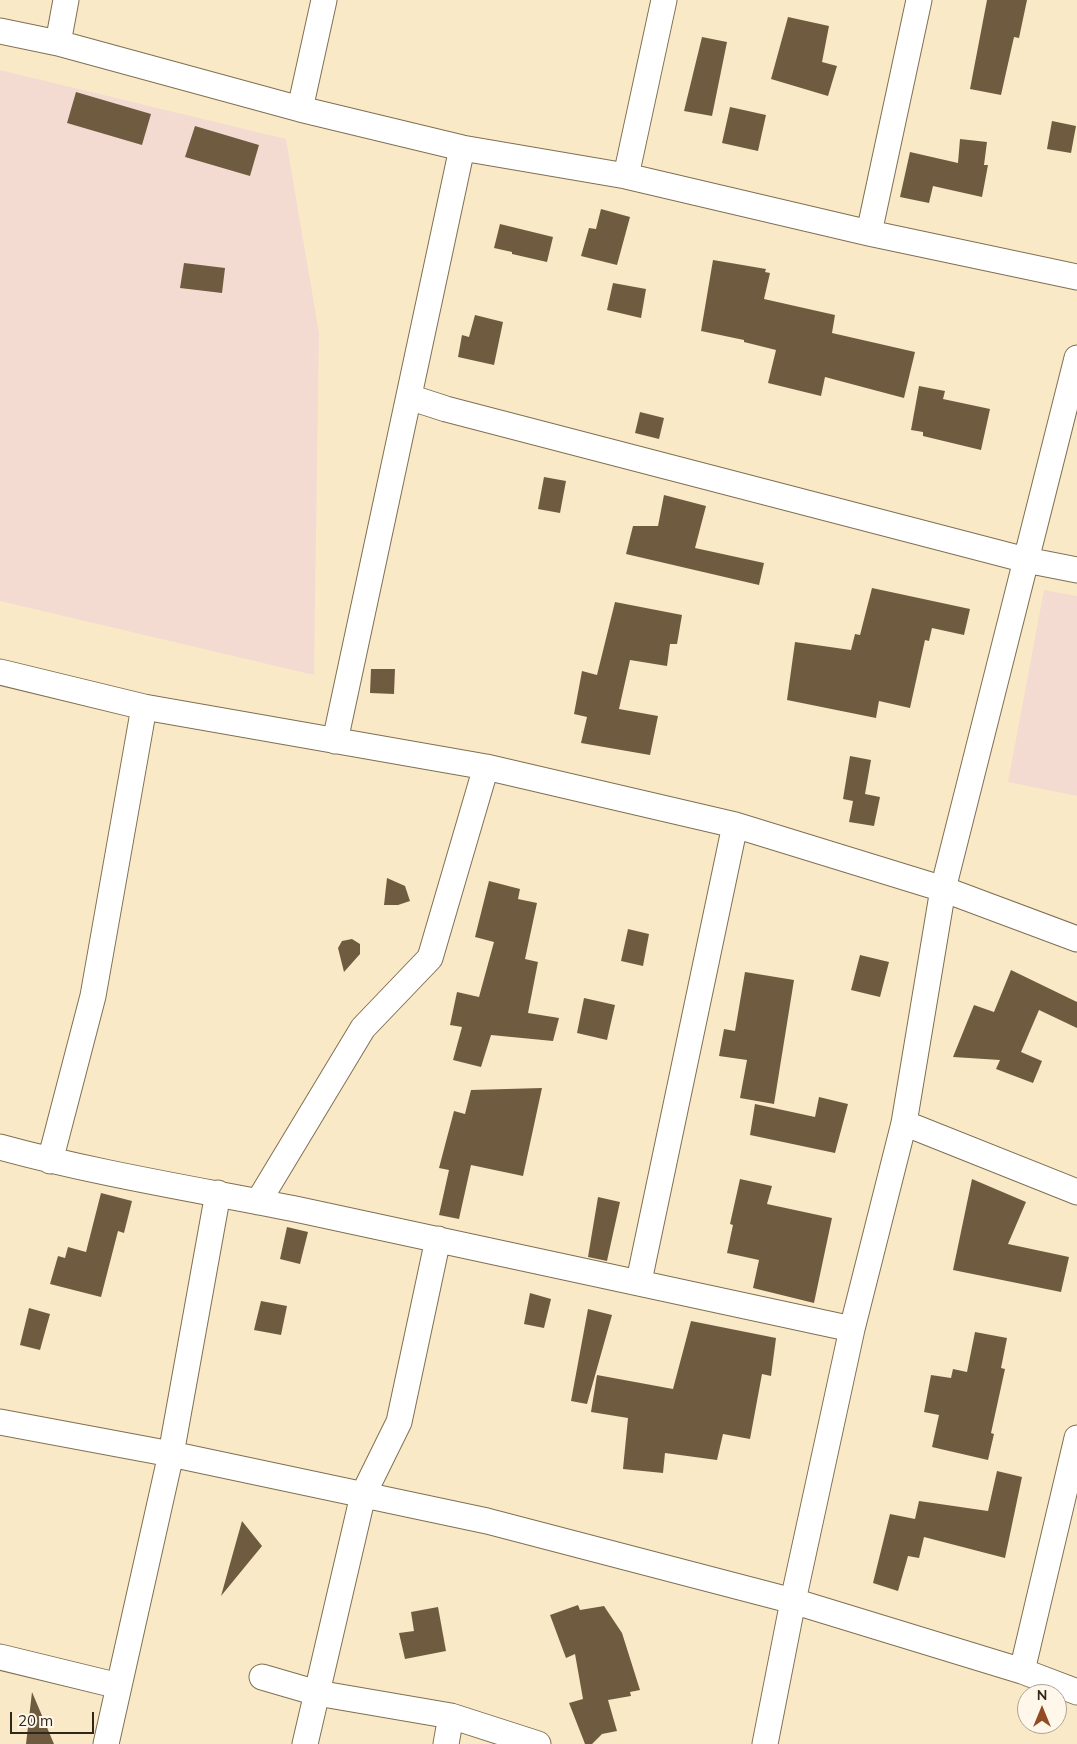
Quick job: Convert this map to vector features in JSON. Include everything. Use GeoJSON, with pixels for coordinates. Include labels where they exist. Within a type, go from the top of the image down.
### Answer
{"type":"FeatureCollection","features":[{"type":"Feature","properties":{"kind":"street"},"geometry":{"type":"LineString","coordinates":[[58,43],[66,0]]}},
{"type":"Feature","properties":{"kind":"street"},"geometry":{"type":"LineString","coordinates":[[300,108],[324,0]]}},
{"type":"Feature","properties":{"kind":"street"},"geometry":{"type":"LineString","coordinates":[[626,176],[664,0]]}},
{"type":"Feature","properties":{"kind":"street"},"geometry":{"type":"LineString","coordinates":[[869,232],[919,0]]}},
{"type":"Feature","properties":{"kind":"street"},"geometry":{"type":"LineString","coordinates":[[0,30],[58,43],[300,108],[462,148],[626,176],[869,232],[1077,277]]}},
{"type":"Feature","properties":{"kind":"street"},"geometry":{"type":"LineString","coordinates":[[335,741],[462,148]]}},
{"type":"Feature","properties":{"kind":"street"},"geometry":{"type":"LineString","coordinates":[[765,1744],[793,1601],[852,1329],[904,1123],[943,889],[1077,358]]}},
{"type":"Feature","properties":{"kind":"street"},"geometry":{"type":"LineString","coordinates":[[409,397],[446,409],[1026,560],[1077,570]]}},
{"type":"Feature","properties":{"kind":"street"},"geometry":{"type":"LineString","coordinates":[[0,672],[144,707],[486,767],[735,825],[943,889],[1077,940]]}},
{"type":"Feature","properties":{"kind":"street"},"geometry":{"type":"LineString","coordinates":[[50,1161],[93,996],[144,707]]}},
{"type":"Feature","properties":{"kind":"street"},"geometry":{"type":"LineString","coordinates":[[258,1202],[363,1028],[430,958],[486,767]]}},
{"type":"Feature","properties":{"kind":"street"},"geometry":{"type":"LineString","coordinates":[[639,1281],[735,825]]}},
{"type":"Feature","properties":{"kind":"street"},"geometry":{"type":"LineString","coordinates":[[904,1123],[1077,1192]]}},
{"type":"Feature","properties":{"kind":"street"},"geometry":{"type":"LineString","coordinates":[[0,1147],[50,1161],[218,1193],[639,1281],[852,1329]]}},
{"type":"Feature","properties":{"kind":"street"},"geometry":{"type":"LineString","coordinates":[[106,1744],[171,1454],[218,1193]]}},
{"type":"Feature","properties":{"kind":"street"},"geometry":{"type":"LineString","coordinates":[[305,1744],[362,1495],[399,1422],[438,1239]]}},
{"type":"Feature","properties":{"kind":"street"},"geometry":{"type":"LineString","coordinates":[[0,1422],[171,1454],[487,1521],[793,1601],[1022,1671],[1077,1692]]}},
{"type":"Feature","properties":{"kind":"street"},"geometry":{"type":"LineString","coordinates":[[1022,1671],[1077,1438]]}},
{"type":"Feature","properties":{"kind":"street"},"geometry":{"type":"LineString","coordinates":[[0,1657],[119,1686]]}},
{"type":"Feature","properties":{"kind":"street"},"geometry":{"type":"LineString","coordinates":[[262,1677],[317,1693],[451,1716],[538,1744]]}},
{"type":"Feature","properties":{"kind":"street"},"geometry":{"type":"LineString","coordinates":[[446,1744],[451,1716]]}},
{"type":"Feature","properties":{"kind":"shaded area"},"geometry":{"type":"Polygon","coordinates":[[[0,70],[286,139],[319,333],[314,675],[0,601],[0,70]]]}},
{"type":"Feature","properties":{"kind":"shaded area"},"geometry":{"type":"Polygon","coordinates":[[[1044,590],[1077,596],[1077,796],[1008,782],[1044,590]]]}},
{"type":"Feature","properties":{"kind":"building"},"geometry":{"type":"Polygon","coordinates":[[[987,0],[1027,0],[1019,38],[1014,37],[1001,95],[970,89],[987,0]]]}},
{"type":"Feature","properties":{"kind":"building"},"geometry":{"type":"Polygon","coordinates":[[[788,17],[829,26],[822,62],[837,66],[828,96],[771,79],[788,17]]]}},
{"type":"Feature","properties":{"kind":"building"},"geometry":{"type":"Polygon","coordinates":[[[702,37],[727,42],[712,116],[684,111],[702,37]]]}},
{"type":"Feature","properties":{"kind":"building"},"geometry":{"type":"Polygon","coordinates":[[[76,92],[151,114],[142,145],[67,123],[76,92]]]}},
{"type":"Feature","properties":{"kind":"building"},"geometry":{"type":"Polygon","coordinates":[[[730,107],[766,115],[758,151],[722,143],[730,107]]]}},
{"type":"Feature","properties":{"kind":"building"},"geometry":{"type":"Polygon","coordinates":[[[1052,121],[1076,126],[1071,153],[1047,149],[1052,121]]]}},
{"type":"Feature","properties":{"kind":"building"},"geometry":{"type":"Polygon","coordinates":[[[195,126],[259,145],[250,176],[185,157],[195,126]]]}},
{"type":"Feature","properties":{"kind":"building"},"geometry":{"type":"Polygon","coordinates":[[[960,139],[987,142],[984,165],[988,165],[982,197],[933,186],[929,203],[900,197],[910,152],[958,163],[960,139]]]}},
{"type":"Feature","properties":{"kind":"building"},"geometry":{"type":"Polygon","coordinates":[[[601,209],[630,217],[617,265],[581,256],[589,228],[596,229],[601,209]]]}},
{"type":"Feature","properties":{"kind":"building"},"geometry":{"type":"Polygon","coordinates":[[[500,224],[553,237],[547,262],[494,248],[500,224]]]}},
{"type":"Feature","properties":{"kind":"building"},"geometry":{"type":"Polygon","coordinates":[[[713,260],[766,269],[765,272],[770,273],[764,299],[835,315],[832,333],[915,352],[904,398],[825,377],[821,396],[768,383],[776,350],[744,342],[744,340],[701,331],[713,260]]]}},
{"type":"Feature","properties":{"kind":"building"},"geometry":{"type":"Polygon","coordinates":[[[184,263],[225,268],[222,293],[180,288],[184,263]]]}},
{"type":"Feature","properties":{"kind":"building"},"geometry":{"type":"Polygon","coordinates":[[[613,283],[646,289],[641,318],[607,310],[613,283]]]}},
{"type":"Feature","properties":{"kind":"building"},"geometry":{"type":"Polygon","coordinates":[[[475,315],[503,322],[494,365],[458,357],[462,335],[469,337],[475,315]]]}},
{"type":"Feature","properties":{"kind":"building"},"geometry":{"type":"Polygon","coordinates":[[[919,386],[945,391],[943,399],[990,409],[981,450],[923,436],[923,432],[911,430],[919,386]]]}},
{"type":"Feature","properties":{"kind":"building"},"geometry":{"type":"Polygon","coordinates":[[[640,412],[664,418],[659,439],[635,433],[640,412]]]}},
{"type":"Feature","properties":{"kind":"building"},"geometry":{"type":"Polygon","coordinates":[[[544,477],[566,481],[560,513],[538,509],[544,477]]]}},
{"type":"Feature","properties":{"kind":"building"},"geometry":{"type":"Polygon","coordinates":[[[664,495],[706,506],[695,548],[764,563],[759,585],[626,554],[633,526],[658,526],[664,495]]]}},
{"type":"Feature","properties":{"kind":"building"},"geometry":{"type":"Polygon","coordinates":[[[872,588],[970,609],[964,635],[932,628],[929,641],[925,640],[910,708],[879,701],[876,718],[787,700],[795,642],[851,650],[855,634],[860,635],[872,588]]]}},
{"type":"Feature","properties":{"kind":"building"},"geometry":{"type":"Polygon","coordinates":[[[615,602],[682,615],[677,644],[670,644],[667,666],[630,660],[619,709],[658,716],[650,755],[581,743],[587,717],[574,714],[582,671],[597,675],[615,602]]]}},
{"type":"Feature","properties":{"kind":"building"},"geometry":{"type":"Polygon","coordinates":[[[371,669],[395,669],[394,694],[370,693],[371,669]]]}},
{"type":"Feature","properties":{"kind":"building"},"geometry":{"type":"Polygon","coordinates":[[[850,756],[871,760],[865,794],[880,797],[874,826],[849,822],[853,801],[843,799],[850,756]]]}},
{"type":"Feature","properties":{"kind":"building"},"geometry":{"type":"Polygon","coordinates":[[[387,878],[405,886],[410,901],[398,905],[384,905],[387,878]]]}},
{"type":"Feature","properties":{"kind":"building"},"geometry":{"type":"Polygon","coordinates":[[[489,881],[520,889],[518,899],[537,903],[525,959],[538,962],[528,1013],[559,1018],[553,1041],[491,1035],[481,1067],[453,1060],[462,1027],[450,1025],[457,992],[479,997],[494,942],[475,937],[489,881]]]}},
{"type":"Feature","properties":{"kind":"building"},"geometry":{"type":"Polygon","coordinates":[[[628,929],[649,934],[643,966],[621,961],[628,929]]]}},
{"type":"Feature","properties":{"kind":"building"},"geometry":{"type":"Polygon","coordinates":[[[352,939],[360,944],[360,954],[344,972],[338,948],[342,941],[352,939]]]}},
{"type":"Feature","properties":{"kind":"building"},"geometry":{"type":"Polygon","coordinates":[[[860,955],[889,962],[880,997],[851,990],[860,955]]]}},
{"type":"Feature","properties":{"kind":"building"},"geometry":{"type":"Polygon","coordinates":[[[1011,970],[1077,1002],[1077,1028],[1039,1010],[1021,1052],[1042,1061],[1033,1083],[996,1069],[1000,1060],[953,1057],[974,1005],[994,1012],[1011,970]]]}},
{"type":"Feature","properties":{"kind":"building"},"geometry":{"type":"Polygon","coordinates":[[[745,972],[794,980],[774,1104],[740,1098],[747,1060],[719,1056],[724,1029],[735,1031],[745,972]]]}},
{"type":"Feature","properties":{"kind":"building"},"geometry":{"type":"Polygon","coordinates":[[[584,998],[615,1005],[607,1040],[577,1033],[584,998]]]}},
{"type":"Feature","properties":{"kind":"building"},"geometry":{"type":"Polygon","coordinates":[[[542,1088],[523,1176],[471,1165],[459,1219],[439,1215],[449,1170],[439,1168],[454,1111],[465,1114],[471,1090],[542,1088]]]}},
{"type":"Feature","properties":{"kind":"building"},"geometry":{"type":"Polygon","coordinates":[[[819,1097],[848,1104],[835,1153],[750,1135],[755,1104],[815,1117],[819,1097]]]}},
{"type":"Feature","properties":{"kind":"building"},"geometry":{"type":"Polygon","coordinates":[[[740,1179],[772,1186],[767,1204],[832,1218],[814,1303],[753,1288],[759,1260],[727,1253],[733,1225],[730,1224],[740,1179]]]}},
{"type":"Feature","properties":{"kind":"building"},"geometry":{"type":"Polygon","coordinates":[[[972,1179],[1026,1202],[1008,1244],[1069,1257],[1061,1292],[953,1270],[972,1179]]]}},
{"type":"Feature","properties":{"kind":"building"},"geometry":{"type":"Polygon","coordinates":[[[101,1193],[132,1201],[124,1233],[118,1231],[101,1297],[50,1284],[58,1256],[65,1258],[68,1247],[86,1252],[101,1193]]]}},
{"type":"Feature","properties":{"kind":"building"},"geometry":{"type":"Polygon","coordinates":[[[598,1197],[620,1202],[607,1261],[588,1257],[598,1197]]]}},
{"type":"Feature","properties":{"kind":"building"},"geometry":{"type":"Polygon","coordinates":[[[287,1227],[308,1232],[300,1264],[280,1259],[287,1227]]]}},
{"type":"Feature","properties":{"kind":"building"},"geometry":{"type":"Polygon","coordinates":[[[530,1293],[551,1299],[544,1328],[524,1324],[530,1293]]]}},
{"type":"Feature","properties":{"kind":"building"},"geometry":{"type":"Polygon","coordinates":[[[261,1301],[287,1306],[281,1335],[254,1330],[261,1301]]]}},
{"type":"Feature","properties":{"kind":"building"},"geometry":{"type":"Polygon","coordinates":[[[29,1308],[50,1314],[40,1350],[20,1345],[29,1308]]]}},
{"type":"Feature","properties":{"kind":"building"},"geometry":{"type":"Polygon","coordinates":[[[588,1309],[612,1315],[587,1404],[571,1401],[588,1309]]]}},
{"type":"Feature","properties":{"kind":"building"},"geometry":{"type":"Polygon","coordinates":[[[691,1321],[776,1338],[771,1376],[762,1374],[750,1439],[723,1434],[717,1460],[665,1453],[663,1473],[623,1469],[628,1418],[591,1412],[597,1375],[673,1389],[691,1321]]]}},
{"type":"Feature","properties":{"kind":"building"},"geometry":{"type":"Polygon","coordinates":[[[975,1332],[1007,1338],[1001,1368],[1005,1369],[991,1433],[994,1434],[988,1460],[932,1447],[939,1415],[924,1412],[931,1375],[951,1378],[953,1369],[967,1372],[975,1332]]]}},
{"type":"Feature","properties":{"kind":"building"},"geometry":{"type":"Polygon","coordinates":[[[997,1471],[1022,1477],[1005,1558],[924,1537],[919,1558],[908,1556],[898,1591],[873,1583],[890,1514],[915,1519],[919,1501],[988,1511],[997,1471]]]}},
{"type":"Feature","properties":{"kind":"building"},"geometry":{"type":"Polygon","coordinates":[[[242,1521],[262,1546],[221,1596],[242,1521]]]}},
{"type":"Feature","properties":{"kind":"building"},"geometry":{"type":"Polygon","coordinates":[[[578,1605],[580,1610],[604,1606],[622,1633],[640,1690],[630,1692],[631,1696],[608,1700],[617,1731],[602,1734],[592,1744],[585,1744],[569,1703],[583,1699],[575,1654],[566,1658],[550,1615],[578,1605]]]}},
{"type":"Feature","properties":{"kind":"building"},"geometry":{"type":"Polygon","coordinates":[[[438,1607],[446,1651],[405,1659],[399,1633],[414,1631],[411,1612],[438,1607]]]}},
{"type":"Feature","properties":{"kind":"building"},"geometry":{"type":"Polygon","coordinates":[[[32,1692],[54,1744],[26,1744],[32,1692]]]}}]}
